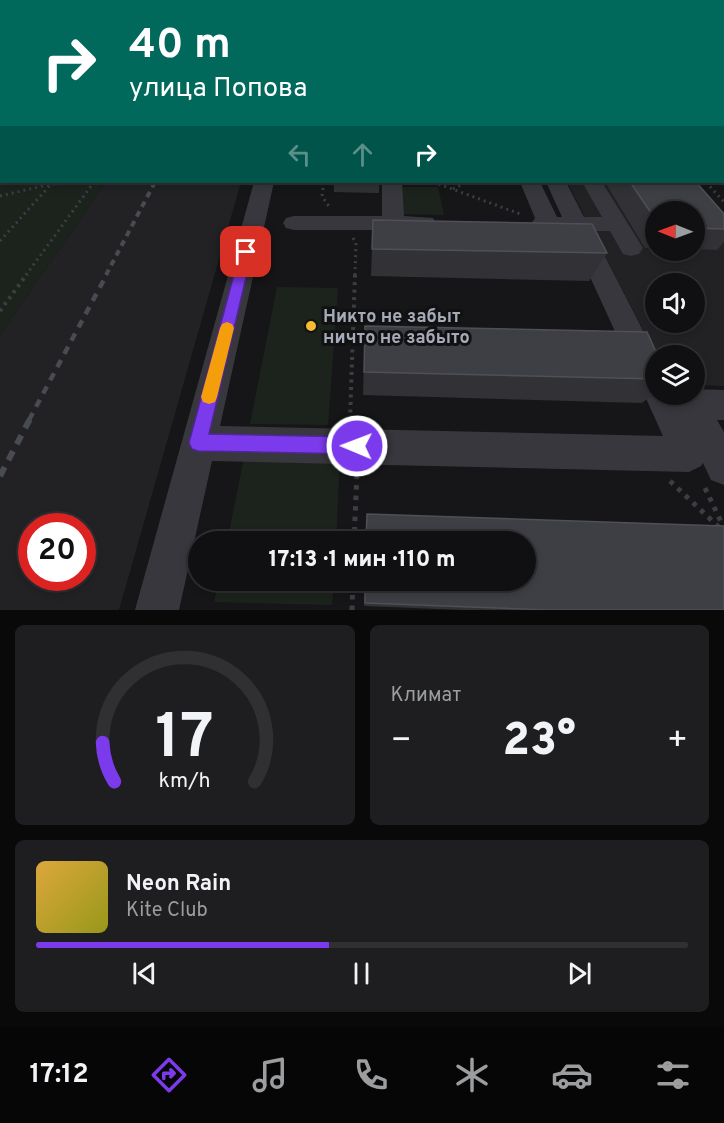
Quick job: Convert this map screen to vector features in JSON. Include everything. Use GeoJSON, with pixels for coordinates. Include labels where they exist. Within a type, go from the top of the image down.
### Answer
{"type":"FeatureCollection","features":[{"type":"Feature","properties":{"kind":"street"},"geometry":{"type":"LineString","coordinates":[[157,610],[264,183]]}},
{"type":"Feature","properties":{"kind":"street"},"geometry":{"type":"LineString","coordinates":[[392,183],[393,223]]}},
{"type":"Feature","properties":{"kind":"street"},"geometry":{"type":"LineString","coordinates":[[530,183],[549,224]]}},
{"type":"Feature","properties":{"kind":"street"},"geometry":{"type":"LineString","coordinates":[[556,183],[645,363]]}},
{"type":"Feature","properties":{"kind":"street"},"geometry":{"type":"LineString","coordinates":[[593,183],[631,248]]}},
{"type":"Feature","properties":{"kind":"street"},"geometry":{"type":"LineString","coordinates":[[294,223],[441,224]]}},
{"type":"Feature","properties":{"kind":"street"},"geometry":{"type":"LineString","coordinates":[[525,224],[617,224]]}},
{"type":"Feature","properties":{"kind":"street"},"geometry":{"type":"LineString","coordinates":[[724,405],[691,404],[724,467]]}},
{"type":"Feature","properties":{"kind":"street"},"geometry":{"type":"LineString","coordinates":[[198,443],[689,454],[665,405]]}},
{"type":"Feature","properties":{"kind":"path"},"geometry":{"type":"LineString","coordinates":[[0,196],[52,183]]}},
{"type":"Feature","properties":{"kind":"path"},"geometry":{"type":"LineString","coordinates":[[0,242],[52,183]]}},
{"type":"Feature","properties":{"kind":"path"},"geometry":{"type":"LineString","coordinates":[[0,311],[92,183]]}},
{"type":"Feature","properties":{"kind":"path"},"geometry":{"type":"LineString","coordinates":[[324,183],[322,196],[357,243],[354,531]]}},
{"type":"Feature","properties":{"kind":"path"},"geometry":{"type":"LineString","coordinates":[[436,183],[549,224]]}},
{"type":"Feature","properties":{"kind":"path"},"geometry":{"type":"LineString","coordinates":[[453,189],[465,183]]}},
{"type":"Feature","properties":{"kind":"path"},"geometry":{"type":"LineString","coordinates":[[707,183],[724,202]]}},
{"type":"Feature","properties":{"kind":"path"},"geometry":{"type":"LineString","coordinates":[[641,453],[724,532]]}},
{"type":"Feature","properties":{"kind":"path"},"geometry":{"type":"LineString","coordinates":[[352,610],[353,591]]}},
{"type":"Feature","properties":{"kind":"shaded area"},"geometry":{"type":"Polygon","coordinates":[[[0,183],[105,183],[0,335],[0,183]]]}},
{"type":"Feature","properties":{"kind":"shaded area"},"geometry":{"type":"Polygon","coordinates":[[[105,183],[241,183],[119,610],[0,610],[0,335],[105,183]]]}},
{"type":"Feature","properties":{"kind":"shaded area"},"geometry":{"type":"Polygon","coordinates":[[[568,183],[698,183],[724,213],[724,386],[705,385],[705,345],[651,345],[568,183]]]}},
{"type":"Feature","properties":{"kind":"shaded area"},"geometry":{"type":"Polygon","coordinates":[[[401,187],[438,187],[444,215],[403,214],[401,187]]]}},
{"type":"Feature","properties":{"kind":"shaded area"},"geometry":{"type":"Polygon","coordinates":[[[277,287],[338,288],[328,425],[250,424],[277,287]]]}},
{"type":"Feature","properties":{"kind":"shaded area"},"geometry":{"type":"Polygon","coordinates":[[[245,453],[340,455],[336,531],[229,531],[245,453]]]}},
{"type":"Feature","properties":{"kind":"shaded area"},"geometry":{"type":"Polygon","coordinates":[[[216,591],[333,591],[332,605],[214,602],[216,591]]]}},
{"type":"Feature","properties":{"kind":"building"},"geometry":{"type":"Polygon","coordinates":[[[631,183],[697,183],[724,214],[724,229],[705,228],[705,201],[645,201],[645,204],[631,183]]]}},
{"type":"Feature","properties":{"kind":"building"},"geometry":{"type":"Polygon","coordinates":[[[373,220],[592,224],[607,253],[372,249],[373,220]]]}},
{"type":"Feature","properties":{"kind":"building"},"geometry":{"type":"Polygon","coordinates":[[[365,326],[645,332],[653,345],[645,345],[645,379],[364,372],[365,326]]]}},
{"type":"Feature","properties":{"kind":"building"},"geometry":{"type":"Polygon","coordinates":[[[367,514],[724,526],[724,610],[549,610],[365,603],[365,591],[536,591],[536,531],[366,531],[367,514]]]}},
{"type":"Feature","properties":{"kind":"railway"},"geometry":{"type":"LineString","coordinates":[[106,275],[154,183]]}},
{"type":"Feature","properties":{"kind":"railway"},"geometry":{"type":"LineString","coordinates":[[29,420],[107,274]]}},
{"type":"Feature","properties":{"kind":"railway"},"geometry":{"type":"LineString","coordinates":[[0,476],[30,419]]}},
{"type":"Feature","properties":{"kind":"slow traffic"},"geometry":{"type":"LineString","coordinates":[[209,397],[227,328]]}},
{"type":"Feature","properties":{"kind":"place","name":"Никто не забыт ничто не забыто"},"geometry":{"type":"Point","coordinates":[311,326]}},
{"type":"Feature","properties":{"kind":"route"},"geometry":{"type":"LineString","coordinates":[[246,252],[198,443],[357,446]]}}]}
